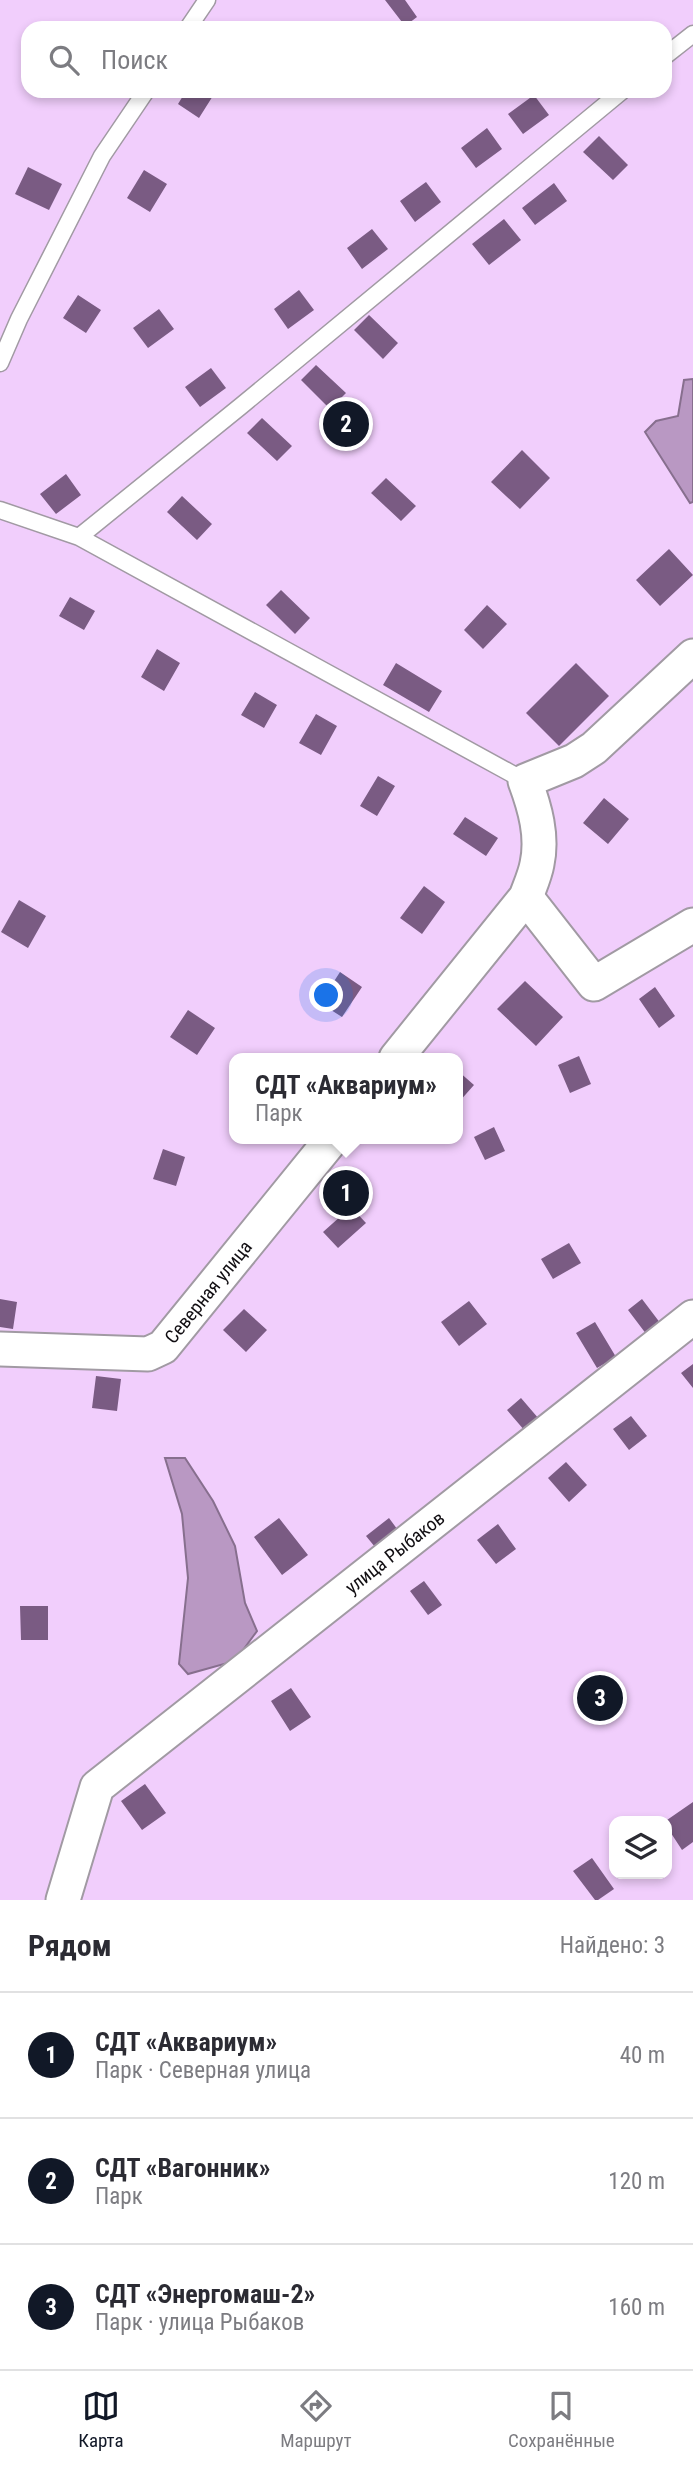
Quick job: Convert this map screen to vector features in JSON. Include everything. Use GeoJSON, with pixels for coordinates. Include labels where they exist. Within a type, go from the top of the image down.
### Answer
{"type":"FeatureCollection","features":[{"type":"Feature","properties":{"kind":"street"},"geometry":{"type":"LineString","coordinates":[[400,1053],[526,897],[538,864],[539,830],[525,781],[574,761],[594,748],[693,656]]}},
{"type":"Feature","properties":{"kind":"street"},"geometry":{"type":"LineString","coordinates":[[526,897],[594,984],[693,925]]}},
{"type":"Feature","properties":{"kind":"street","name":"Северная улица"},"geometry":{"type":"LineString","coordinates":[[0,1349],[148,1354],[163,1348],[328,1144]]}},
{"type":"Feature","properties":{"kind":"street","name":"улица Рыбаков"},"geometry":{"type":"LineString","coordinates":[[63,1900],[97,1787],[693,1317]]}},
{"type":"Feature","properties":{"kind":"lane"},"geometry":{"type":"LineString","coordinates":[[193,21],[207,0]]}},
{"type":"Feature","properties":{"kind":"lane"},"geometry":{"type":"LineString","coordinates":[[672,51],[693,34]]}},
{"type":"Feature","properties":{"kind":"lane"},"geometry":{"type":"LineString","coordinates":[[0,363],[19,319],[102,156],[141,98]]}},
{"type":"Feature","properties":{"kind":"lane"},"geometry":{"type":"LineString","coordinates":[[79,537],[614,98]]}},
{"type":"Feature","properties":{"kind":"lane"},"geometry":{"type":"LineString","coordinates":[[0,510],[79,537],[525,781]]}},
{"type":"Feature","properties":{"kind":"shaded area"},"geometry":{"type":"Polygon","coordinates":[[[0,0],[693,0],[693,1900],[0,1900],[0,0]]]}},
{"type":"Feature","properties":{"kind":"shaded area"},"geometry":{"type":"Polygon","coordinates":[[[693,379],[693,502],[690,503],[645,432],[656,421],[678,416],[684,380],[693,379]]]}},
{"type":"Feature","properties":{"kind":"shaded area"},"geometry":{"type":"Polygon","coordinates":[[[165,1458],[185,1458],[213,1501],[235,1546],[245,1603],[257,1631],[235,1661],[188,1674],[179,1664],[188,1578],[182,1514],[165,1458]]]}},
{"type":"Feature","properties":{"kind":"building"},"geometry":{"type":"Polygon","coordinates":[[[385,0],[405,0],[417,17],[412,21],[401,21],[385,0]]]}},
{"type":"Feature","properties":{"kind":"building"},"geometry":{"type":"Polygon","coordinates":[[[182,98],[212,98],[199,118],[178,104],[182,98]]]}},
{"type":"Feature","properties":{"kind":"building"},"geometry":{"type":"Polygon","coordinates":[[[530,98],[536,98],[549,115],[523,134],[508,114],[530,98]]]}},
{"type":"Feature","properties":{"kind":"building"},"geometry":{"type":"Polygon","coordinates":[[[487,128],[502,149],[476,168],[461,148],[487,128]]]}},
{"type":"Feature","properties":{"kind":"building"},"geometry":{"type":"Polygon","coordinates":[[[599,136],[628,165],[613,180],[583,152],[599,136]]]}},
{"type":"Feature","properties":{"kind":"building"},"geometry":{"type":"Polygon","coordinates":[[[28,167],[62,184],[49,210],[15,194],[28,167]]]}},
{"type":"Feature","properties":{"kind":"building"},"geometry":{"type":"Polygon","coordinates":[[[144,170],[167,184],[150,212],[127,198],[144,170]]]}},
{"type":"Feature","properties":{"kind":"building"},"geometry":{"type":"Polygon","coordinates":[[[426,182],[441,202],[415,222],[400,201],[426,182]]]}},
{"type":"Feature","properties":{"kind":"building"},"geometry":{"type":"Polygon","coordinates":[[[554,183],[567,201],[535,225],[522,208],[554,183]]]}},
{"type":"Feature","properties":{"kind":"building"},"geometry":{"type":"Polygon","coordinates":[[[504,219],[521,240],[489,265],[472,244],[504,219]]]}},
{"type":"Feature","properties":{"kind":"building"},"geometry":{"type":"Polygon","coordinates":[[[372,229],[388,249],[362,269],[347,248],[372,229]]]}},
{"type":"Feature","properties":{"kind":"building"},"geometry":{"type":"Polygon","coordinates":[[[299,290],[314,310],[288,329],[274,309],[299,290]]]}},
{"type":"Feature","properties":{"kind":"building"},"geometry":{"type":"Polygon","coordinates":[[[78,295],[101,310],[86,333],[63,318],[78,295]]]}},
{"type":"Feature","properties":{"kind":"building"},"geometry":{"type":"Polygon","coordinates":[[[159,309],[174,329],[148,348],[133,328],[159,309]]]}},
{"type":"Feature","properties":{"kind":"building"},"geometry":{"type":"Polygon","coordinates":[[[369,315],[398,343],[383,359],[354,330],[369,315]]]}},
{"type":"Feature","properties":{"kind":"building"},"geometry":{"type":"Polygon","coordinates":[[[316,365],[346,393],[330,409],[301,380],[316,365]]]}},
{"type":"Feature","properties":{"kind":"building"},"geometry":{"type":"Polygon","coordinates":[[[211,368],[226,388],[200,407],[185,387],[211,368]]]}},
{"type":"Feature","properties":{"kind":"building"},"geometry":{"type":"Polygon","coordinates":[[[262,418],[292,446],[277,461],[247,433],[262,418]]]}},
{"type":"Feature","properties":{"kind":"building"},"geometry":{"type":"Polygon","coordinates":[[[522,450],[550,478],[520,509],[491,482],[522,450]]]}},
{"type":"Feature","properties":{"kind":"building"},"geometry":{"type":"Polygon","coordinates":[[[66,474],[81,495],[56,514],[40,494],[66,474]]]}},
{"type":"Feature","properties":{"kind":"building"},"geometry":{"type":"Polygon","coordinates":[[[386,478],[416,506],[401,521],[371,493],[386,478]]]}},
{"type":"Feature","properties":{"kind":"building"},"geometry":{"type":"Polygon","coordinates":[[[182,496],[212,524],[197,540],[167,512],[182,496]]]}},
{"type":"Feature","properties":{"kind":"building"},"geometry":{"type":"Polygon","coordinates":[[[669,549],[693,575],[660,606],[636,580],[669,549]]]}},
{"type":"Feature","properties":{"kind":"building"},"geometry":{"type":"Polygon","coordinates":[[[281,590],[310,618],[295,634],[266,605],[281,590]]]}},
{"type":"Feature","properties":{"kind":"building"},"geometry":{"type":"Polygon","coordinates":[[[70,597],[95,611],[84,630],[59,616],[70,597]]]}},
{"type":"Feature","properties":{"kind":"building"},"geometry":{"type":"Polygon","coordinates":[[[487,605],[507,624],[483,649],[464,630],[487,605]]]}},
{"type":"Feature","properties":{"kind":"building"},"geometry":{"type":"Polygon","coordinates":[[[157,649],[180,663],[164,691],[141,677],[157,649]]]}},
{"type":"Feature","properties":{"kind":"building"},"geometry":{"type":"Polygon","coordinates":[[[396,663],[442,691],[429,712],[383,685],[396,663]]]}},
{"type":"Feature","properties":{"kind":"building"},"geometry":{"type":"Polygon","coordinates":[[[576,663],[609,696],[559,746],[526,713],[576,663]]]}},
{"type":"Feature","properties":{"kind":"building"},"geometry":{"type":"Polygon","coordinates":[[[255,692],[277,705],[264,728],[241,715],[255,692]]]}},
{"type":"Feature","properties":{"kind":"building"},"geometry":{"type":"Polygon","coordinates":[[[316,714],[337,726],[321,755],[299,743],[316,714]]]}},
{"type":"Feature","properties":{"kind":"building"},"geometry":{"type":"Polygon","coordinates":[[[378,776],[395,786],[377,816],[360,806],[378,776]]]}},
{"type":"Feature","properties":{"kind":"building"},"geometry":{"type":"Polygon","coordinates":[[[604,798],[629,819],[608,844],[583,823],[604,798]]]}},
{"type":"Feature","properties":{"kind":"building"},"geometry":{"type":"Polygon","coordinates":[[[465,817],[498,838],[486,856],[453,834],[465,817]]]}},
{"type":"Feature","properties":{"kind":"building"},"geometry":{"type":"Polygon","coordinates":[[[424,886],[445,902],[422,934],[400,918],[424,886]]]}},
{"type":"Feature","properties":{"kind":"building"},"geometry":{"type":"Polygon","coordinates":[[[19,900],[46,916],[28,948],[1,932],[19,900]]]}},
{"type":"Feature","properties":{"kind":"building"},"geometry":{"type":"Polygon","coordinates":[[[340,972],[362,987],[342,1017],[320,1003],[340,972]]]}},
{"type":"Feature","properties":{"kind":"building"},"geometry":{"type":"Polygon","coordinates":[[[525,981],[563,1017],[536,1046],[497,1009],[525,981]]]}},
{"type":"Feature","properties":{"kind":"building"},"geometry":{"type":"Polygon","coordinates":[[[655,987],[675,1016],[659,1028],[639,999],[655,987]]]}},
{"type":"Feature","properties":{"kind":"building"},"geometry":{"type":"Polygon","coordinates":[[[188,1010],[215,1028],[197,1055],[170,1037],[188,1010]]]}},
{"type":"Feature","properties":{"kind":"building"},"geometry":{"type":"Polygon","coordinates":[[[579,1056],[591,1084],[570,1093],[558,1065],[579,1056]]]}},
{"type":"Feature","properties":{"kind":"building"},"geometry":{"type":"Polygon","coordinates":[[[463,1075],[474,1085],[463,1097],[463,1075]]]}},
{"type":"Feature","properties":{"kind":"building"},"geometry":{"type":"Polygon","coordinates":[[[494,1127],[505,1151],[485,1160],[474,1137],[494,1127]]]}},
{"type":"Feature","properties":{"kind":"building"},"geometry":{"type":"Polygon","coordinates":[[[163,1149],[185,1157],[176,1186],[153,1179],[163,1149]]]}},
{"type":"Feature","properties":{"kind":"building"},"geometry":{"type":"Polygon","coordinates":[[[351,1207],[366,1223],[338,1248],[323,1232],[351,1207]]]}},
{"type":"Feature","properties":{"kind":"building"},"geometry":{"type":"Polygon","coordinates":[[[569,1243],[581,1263],[553,1279],[541,1259],[569,1243]]]}},
{"type":"Feature","properties":{"kind":"building"},"geometry":{"type":"Polygon","coordinates":[[[0,1299],[17,1302],[13,1329],[0,1327],[0,1299]]]}},
{"type":"Feature","properties":{"kind":"building"},"geometry":{"type":"Polygon","coordinates":[[[642,1299],[667,1332],[653,1343],[628,1310],[642,1299]]]}},
{"type":"Feature","properties":{"kind":"building"},"geometry":{"type":"Polygon","coordinates":[[[469,1301],[487,1324],[459,1346],[441,1322],[469,1301]]]}},
{"type":"Feature","properties":{"kind":"building"},"geometry":{"type":"Polygon","coordinates":[[[244,1309],[267,1330],[246,1352],[223,1330],[244,1309]]]}},
{"type":"Feature","properties":{"kind":"building"},"geometry":{"type":"Polygon","coordinates":[[[595,1322],[616,1357],[597,1368],[576,1333],[595,1322]]]}},
{"type":"Feature","properties":{"kind":"building"},"geometry":{"type":"Polygon","coordinates":[[[693,1364],[693,1388],[681,1373],[693,1364]]]}},
{"type":"Feature","properties":{"kind":"building"},"geometry":{"type":"Polygon","coordinates":[[[96,1376],[121,1379],[117,1411],[92,1408],[96,1376]]]}},
{"type":"Feature","properties":{"kind":"building"},"geometry":{"type":"Polygon","coordinates":[[[521,1398],[545,1426],[531,1438],[507,1410],[521,1398]]]}},
{"type":"Feature","properties":{"kind":"building"},"geometry":{"type":"Polygon","coordinates":[[[631,1416],[647,1436],[629,1450],[613,1429],[631,1416]]]}},
{"type":"Feature","properties":{"kind":"building"},"geometry":{"type":"Polygon","coordinates":[[[566,1462],[587,1485],[569,1502],[548,1478],[566,1462]]]}},
{"type":"Feature","properties":{"kind":"building"},"geometry":{"type":"Polygon","coordinates":[[[279,1518],[308,1555],[282,1575],[254,1537],[279,1518]]]}},
{"type":"Feature","properties":{"kind":"building"},"geometry":{"type":"Polygon","coordinates":[[[389,1518],[406,1541],[384,1558],[366,1536],[389,1518]]]}},
{"type":"Feature","properties":{"kind":"building"},"geometry":{"type":"Polygon","coordinates":[[[498,1524],[516,1549],[496,1564],[477,1540],[498,1524]]]}},
{"type":"Feature","properties":{"kind":"building"},"geometry":{"type":"Polygon","coordinates":[[[424,1581],[442,1605],[428,1615],[410,1591],[424,1581]]]}},
{"type":"Feature","properties":{"kind":"building"},"geometry":{"type":"Polygon","coordinates":[[[20,1606],[48,1606],[48,1640],[21,1640],[20,1606]]]}},
{"type":"Feature","properties":{"kind":"building"},"geometry":{"type":"Polygon","coordinates":[[[291,1688],[311,1717],[290,1731],[271,1701],[291,1688]]]}},
{"type":"Feature","properties":{"kind":"building"},"geometry":{"type":"Polygon","coordinates":[[[145,1784],[166,1813],[142,1830],[121,1801],[145,1784]]]}},
{"type":"Feature","properties":{"kind":"building"},"geometry":{"type":"Polygon","coordinates":[[[693,1802],[693,1842],[682,1850],[672,1835],[672,1817],[693,1802]]]}},
{"type":"Feature","properties":{"kind":"building"},"geometry":{"type":"Polygon","coordinates":[[[592,1858],[614,1889],[598,1900],[595,1900],[573,1871],[592,1858]]]}},
{"type":"Feature","properties":{"kind":"place","name":"СДТ «Вагонник»"},"geometry":{"type":"Point","coordinates":[346,424]}},
{"type":"Feature","properties":{"kind":"place","name":"СДТ «Аквариум»"},"geometry":{"type":"Point","coordinates":[346,1193]}},
{"type":"Feature","properties":{"kind":"place","name":"СДТ «Энергомаш-2»"},"geometry":{"type":"Point","coordinates":[600,1698]}}]}
